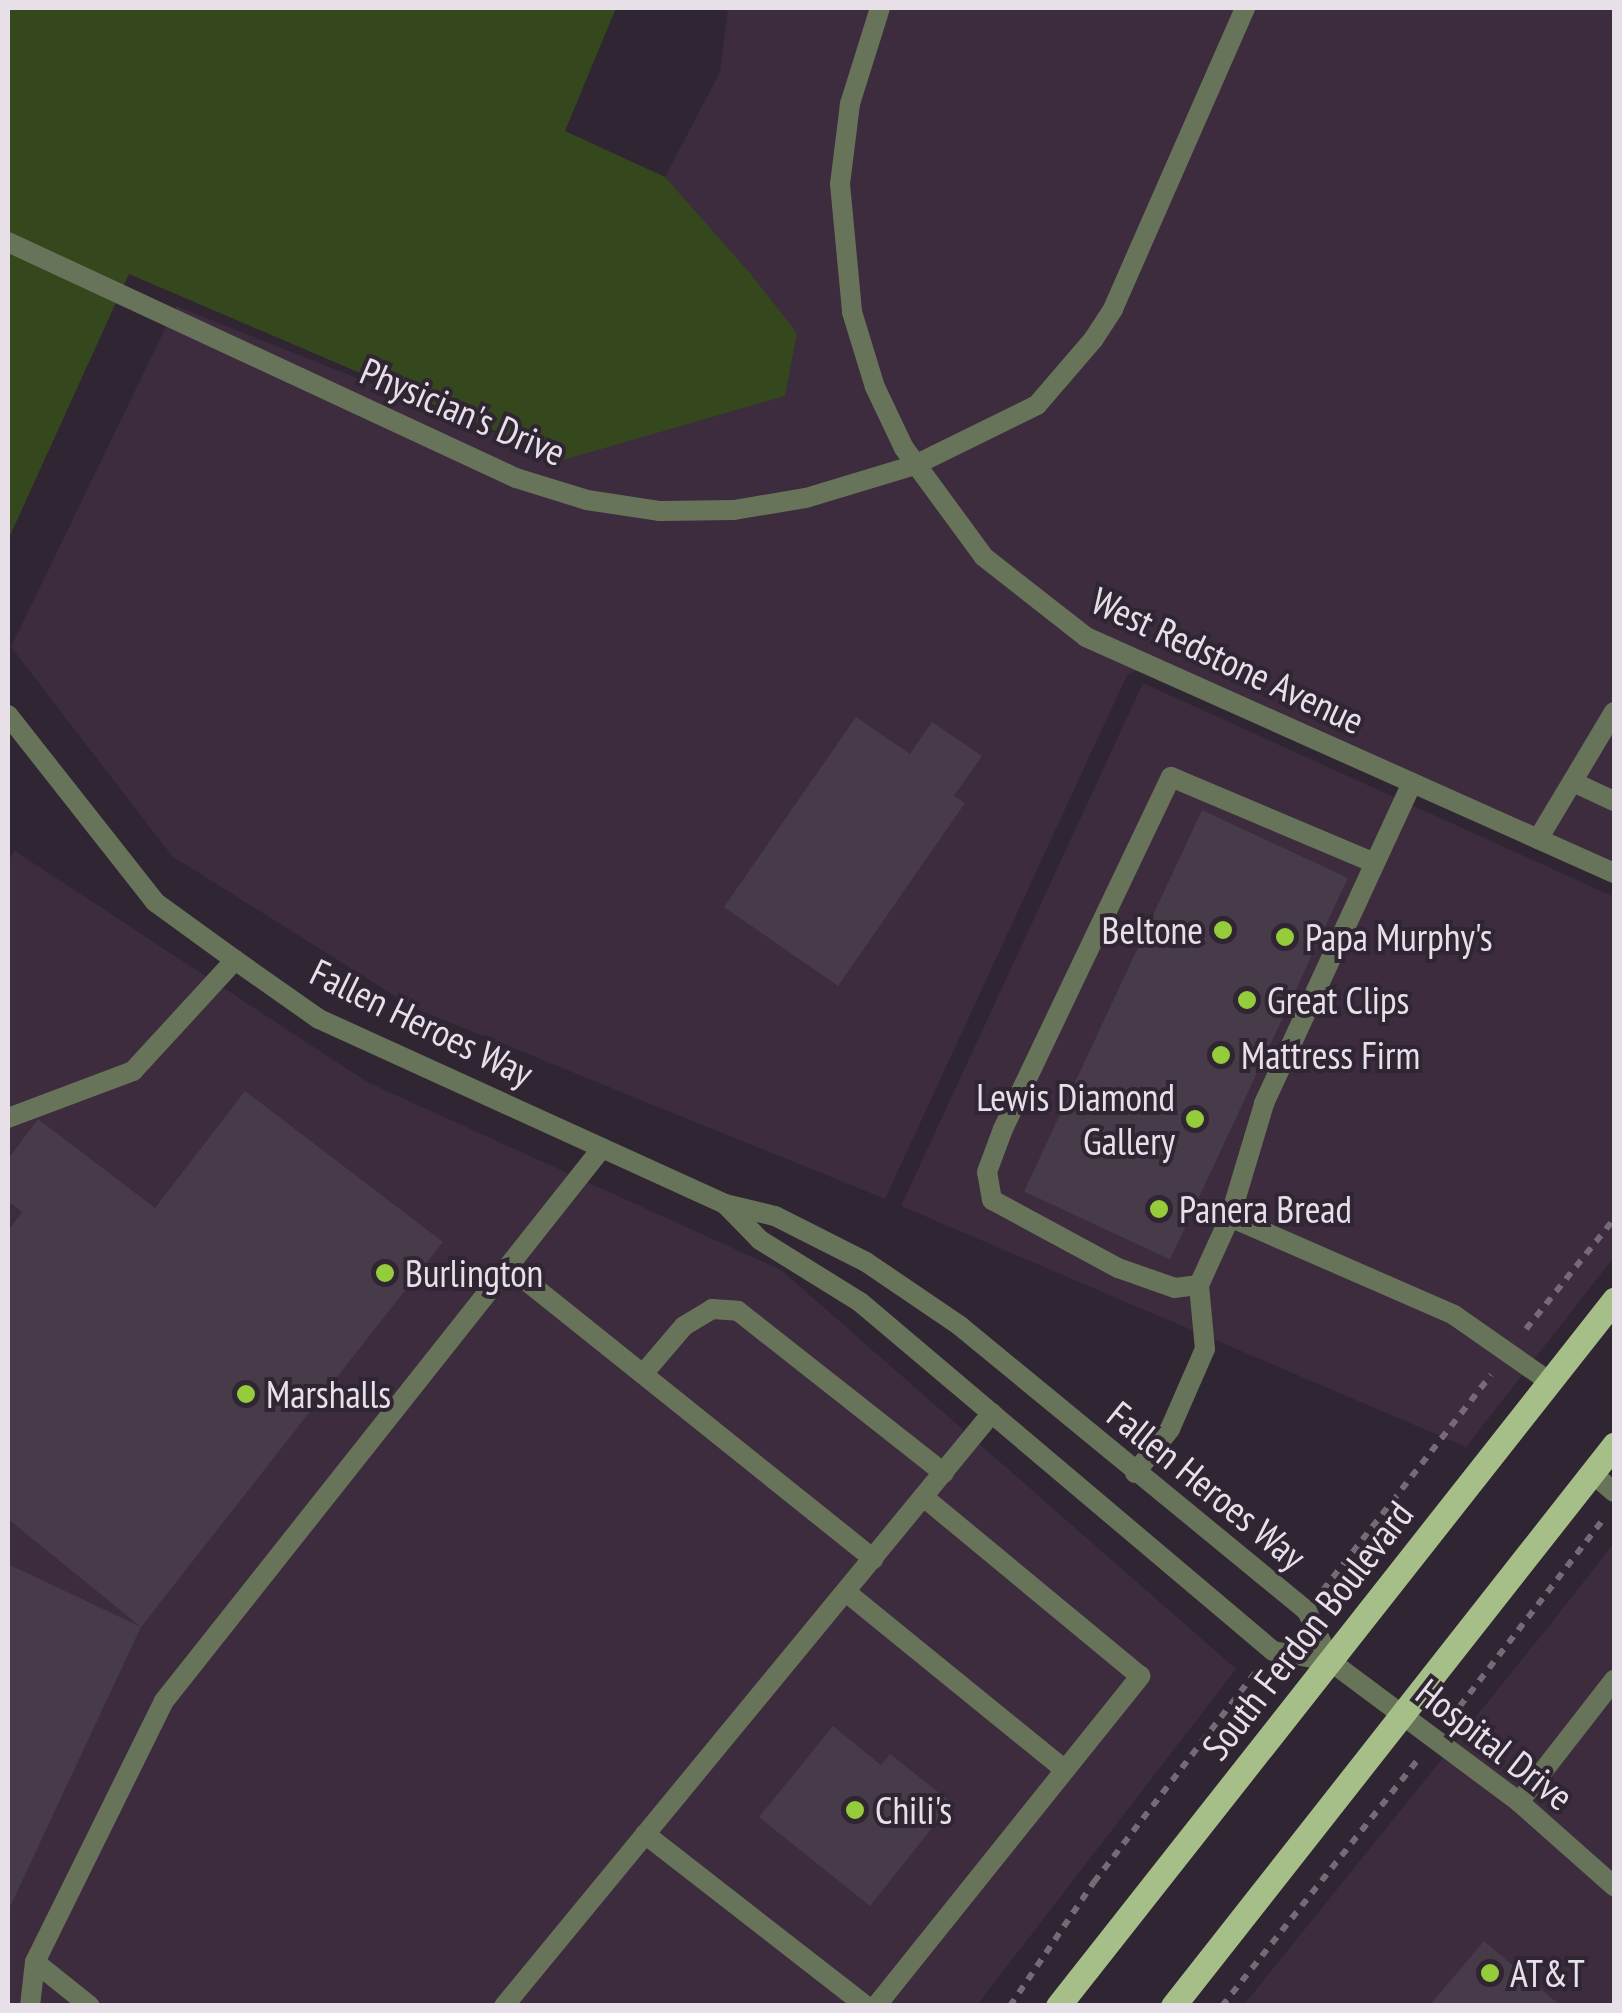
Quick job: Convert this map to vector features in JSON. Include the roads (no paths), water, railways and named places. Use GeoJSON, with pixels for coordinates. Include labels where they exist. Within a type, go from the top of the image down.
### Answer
{"type":"FeatureCollection","features":[{"type":"Feature","properties":{"kind":"main road","name":"South Ferdon Boulevard"},"geometry":{"type":"LineString","coordinates":[[1058,2006],[1614,1300]]}},
{"type":"Feature","properties":{"kind":"main road"},"geometry":{"type":"LineString","coordinates":[[1172,2006],[1614,1445]]}},
{"type":"Feature","properties":{"kind":"street","name":"West Redstone Avenue"},"geometry":{"type":"LineString","coordinates":[[880,8],[850,104],[840,184],[843,255],[875,387],[915,466],[984,557],[1086,637],[1614,874]]}},
{"type":"Feature","properties":{"kind":"street","name":"Physician's Drive"},"geometry":{"type":"LineString","coordinates":[[8,242],[516,478],[587,500],[660,511],[734,510],[806,498],[915,466],[1037,405],[1092,340],[1112,309],[1244,8]]}},
{"type":"Feature","properties":{"kind":"street"},"geometry":{"type":"LineString","coordinates":[[1538,839],[1614,712]]}},
{"type":"Feature","properties":{"kind":"street","name":"Fallen Heroes Way"},"geometry":{"type":"LineString","coordinates":[[8,716],[156,902],[318,1019],[725,1204],[775,1216],[866,1262],[960,1326],[1134,1473],[1308,1611],[1330,1661]]}},
{"type":"Feature","properties":{"kind":"street"},"geometry":{"type":"LineString","coordinates":[[1199,1284],[1175,1288],[1118,1268],[992,1200],[987,1172],[1003,1129],[1070,998],[1170,776],[1375,864]]}},
{"type":"Feature","properties":{"kind":"street"},"geometry":{"type":"LineString","coordinates":[[1573,782],[1614,801]]}},
{"type":"Feature","properties":{"kind":"street"},"geometry":{"type":"LineString","coordinates":[[1134,1473],[1170,1429],[1205,1349],[1199,1284],[1230,1217],[1264,1104],[1412,783]]}},
{"type":"Feature","properties":{"kind":"street"},"geometry":{"type":"LineString","coordinates":[[8,1118],[133,1072],[236,960]]}},
{"type":"Feature","properties":{"kind":"street"},"geometry":{"type":"LineString","coordinates":[[30,2006],[35,1962],[164,1701],[602,1148]]}},
{"type":"Feature","properties":{"kind":"street","name":"Fallen Heroes Way"},"geometry":{"type":"LineString","coordinates":[[725,1204],[760,1240],[860,1302],[1273,1651],[1330,1661]]}},
{"type":"Feature","properties":{"kind":"street"},"geometry":{"type":"LineString","coordinates":[[1230,1217],[1454,1315],[1550,1382]]}},
{"type":"Feature","properties":{"kind":"street"},"geometry":{"type":"LineString","coordinates":[[509,1267],[874,1559]]}},
{"type":"Feature","properties":{"kind":"street"},"geometry":{"type":"LineString","coordinates":[[643,1374],[684,1326],[712,1309],[738,1311],[944,1472]]}},
{"type":"Feature","properties":{"kind":"street"},"geometry":{"type":"LineString","coordinates":[[504,2006],[992,1413]]}},
{"type":"Feature","properties":{"kind":"street"},"geometry":{"type":"LineString","coordinates":[[1592,1473],[1614,1492]]}},
{"type":"Feature","properties":{"kind":"street"},"geometry":{"type":"LineString","coordinates":[[876,2006],[1140,1676],[924,1497]]}},
{"type":"Feature","properties":{"kind":"street"},"geometry":{"type":"LineString","coordinates":[[846,1592],[1064,1768]]}},
{"type":"Feature","properties":{"kind":"street","name":"Hospital Drive"},"geometry":{"type":"LineString","coordinates":[[1330,1661],[1519,1802],[1614,1886]]}},
{"type":"Feature","properties":{"kind":"street"},"geometry":{"type":"LineString","coordinates":[[1519,1802],[1614,1680]]}},
{"type":"Feature","properties":{"kind":"street"},"geometry":{"type":"LineString","coordinates":[[645,1834],[866,2006]]}},
{"type":"Feature","properties":{"kind":"street"},"geometry":{"type":"LineString","coordinates":[[35,1962],[90,2006]]}},
{"type":"Feature","properties":{"kind":"place","name":"Beltone"},"geometry":{"type":"Point","coordinates":[1223,930]}},
{"type":"Feature","properties":{"kind":"place","name":"Papa Murphy's"},"geometry":{"type":"Point","coordinates":[1285,937]}},
{"type":"Feature","properties":{"kind":"place","name":"Great Clips"},"geometry":{"type":"Point","coordinates":[1247,1000]}},
{"type":"Feature","properties":{"kind":"place","name":"Mattress Firm"},"geometry":{"type":"Point","coordinates":[1221,1055]}},
{"type":"Feature","properties":{"kind":"place","name":"Lewis Diamond Gallery"},"geometry":{"type":"Point","coordinates":[1195,1119]}},
{"type":"Feature","properties":{"kind":"place","name":"Panera Bread"},"geometry":{"type":"Point","coordinates":[1159,1209]}},
{"type":"Feature","properties":{"kind":"place","name":"Burlington"},"geometry":{"type":"Point","coordinates":[385,1273]}},
{"type":"Feature","properties":{"kind":"place","name":"Marshalls"},"geometry":{"type":"Point","coordinates":[246,1394]}},
{"type":"Feature","properties":{"kind":"place","name":"Chili's"},"geometry":{"type":"Point","coordinates":[855,1810]}},
{"type":"Feature","properties":{"kind":"place","name":"AT&T"},"geometry":{"type":"Point","coordinates":[1490,1973]}}]}
